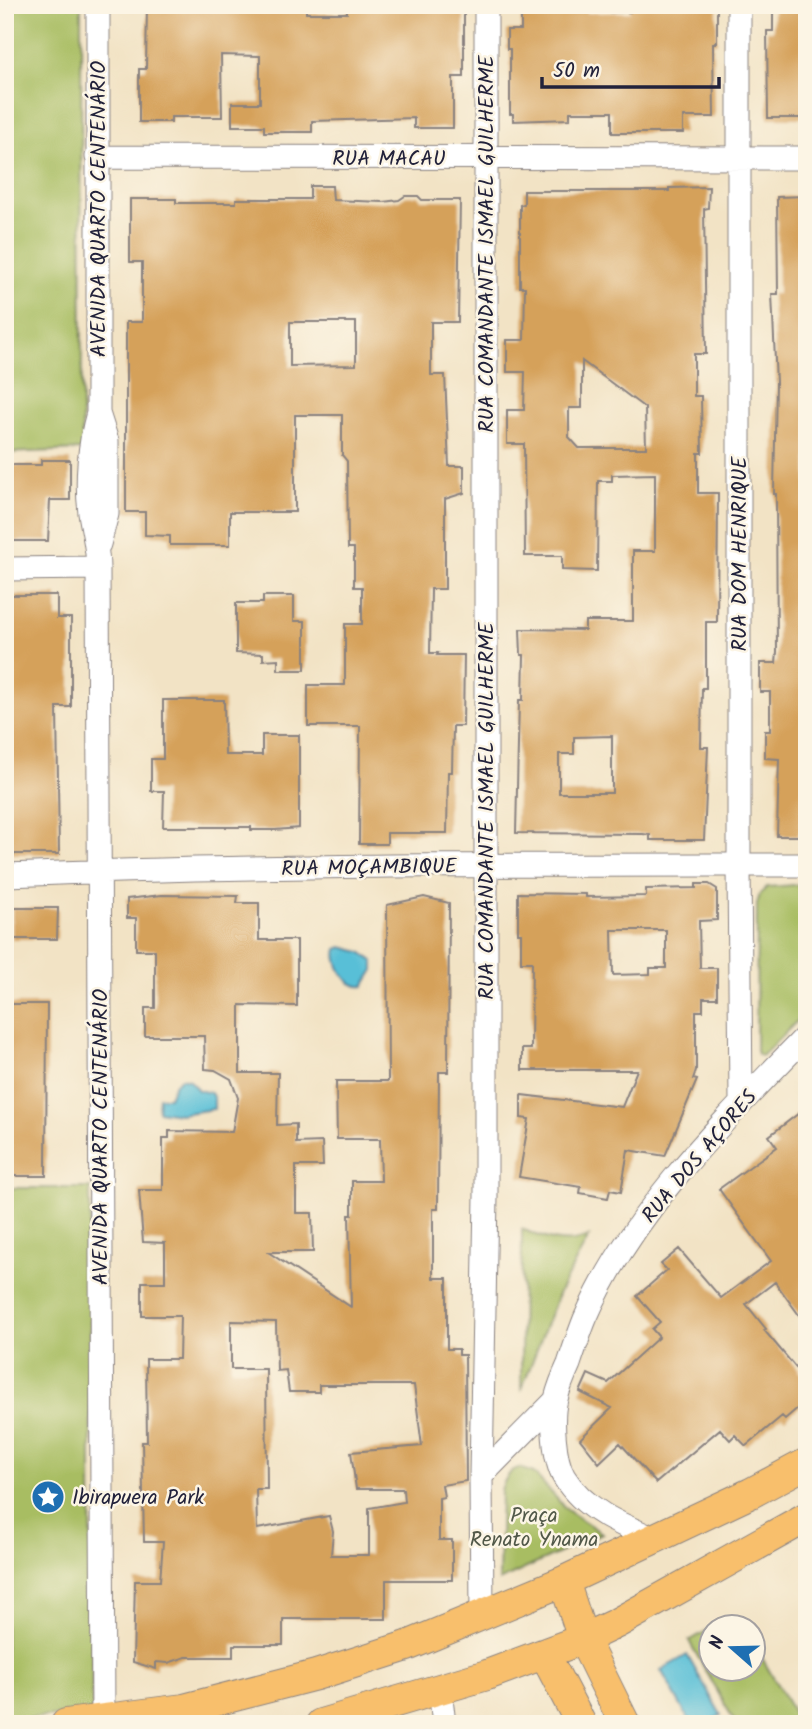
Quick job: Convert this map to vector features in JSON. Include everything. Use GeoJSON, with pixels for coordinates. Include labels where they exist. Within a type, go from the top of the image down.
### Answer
{"type":"FeatureCollection","features":[{"type":"Feature","properties":{"kind":"main road"},"geometry":{"type":"LineString","coordinates":[[66,1724],[103,1722],[184,1709],[316,1675],[407,1646],[564,1581],[751,1493],[807,1463]]}},
{"type":"Feature","properties":{"kind":"main road"},"geometry":{"type":"LineString","coordinates":[[321,1724],[545,1655],[583,1639],[617,1623],[807,1517]]}},
{"type":"Feature","properties":{"kind":"main road"},"geometry":{"type":"LineString","coordinates":[[564,1581],[583,1639],[625,1724]]}},
{"type":"Feature","properties":{"kind":"main road"},"geometry":{"type":"LineString","coordinates":[[545,1655],[581,1724]]}},
{"type":"Feature","properties":{"kind":"street","name":"AVENIDA QUARTO CENTENÁRIO"},"geometry":{"type":"LineString","coordinates":[[98,5],[98,413],[90,441],[90,511],[98,559],[103,1722]]}},
{"type":"Feature","properties":{"kind":"street","name":"RUA COMANDANTE ISMAEL GUILHERME"},"geometry":{"type":"LineString","coordinates":[[482,1616],[486,865],[486,5]]}},
{"type":"Feature","properties":{"kind":"street","name":"RUA DOM HENRIQUE"},"geometry":{"type":"LineString","coordinates":[[739,5],[741,1103]]}},
{"type":"Feature","properties":{"kind":"street","name":"RUA MACAU"},"geometry":{"type":"LineString","coordinates":[[97,157],[807,158]]}},
{"type":"Feature","properties":{"kind":"street"},"geometry":{"type":"LineString","coordinates":[[5,569],[98,559]]}},
{"type":"Feature","properties":{"kind":"street","name":"RUA MOÇAMBIQUE"},"geometry":{"type":"LineString","coordinates":[[5,875],[486,865],[807,866]]}},
{"type":"Feature","properties":{"kind":"street","name":"RUA DOS AÇORES"},"geometry":{"type":"LineString","coordinates":[[655,1539],[600,1513],[582,1498],[564,1476],[556,1456],[555,1401],[585,1318],[610,1270],[659,1198],[741,1103],[807,1035]]}},
{"type":"Feature","properties":{"kind":"street","name":"RUA DOS AÇORES"},"geometry":{"type":"LineString","coordinates":[[481,1476],[555,1401]]}},
{"type":"Feature","properties":{"kind":"street"},"geometry":{"type":"LineString","coordinates":[[440,1689],[444,1724]]}},
{"type":"Feature","properties":{"kind":"green space"},"geometry":{"type":"Polygon","coordinates":[[[5,5],[81,5],[82,450],[5,453],[5,5]]]}},
{"type":"Feature","properties":{"kind":"green space"},"geometry":{"type":"Polygon","coordinates":[[[807,884],[807,1011],[762,1056],[758,1055],[757,904],[760,894],[767,887],[807,884]]]}},
{"type":"Feature","properties":{"kind":"green space","name":"Ibirapuera Park"},"geometry":{"type":"Polygon","coordinates":[[[5,1188],[90,1188],[92,1713],[5,1720],[5,1188]]]}},
{"type":"Feature","properties":{"kind":"green space"},"geometry":{"type":"Polygon","coordinates":[[[522,1229],[547,1239],[563,1241],[589,1237],[559,1292],[521,1391],[522,1229]]]}},
{"type":"Feature","properties":{"kind":"green space","name":"Praça Renato Ynama"},"geometry":{"type":"Polygon","coordinates":[[[519,1468],[534,1473],[567,1510],[602,1533],[499,1581],[501,1490],[510,1473],[519,1468]]]}},
{"type":"Feature","properties":{"kind":"green space"},"geometry":{"type":"Polygon","coordinates":[[[696,1637],[696,1653],[689,1641],[696,1637]]]}},
{"type":"Feature","properties":{"kind":"green space"},"geometry":{"type":"Polygon","coordinates":[[[766,1665],[799,1723],[736,1724],[713,1684],[766,1684],[766,1665]]]}},
{"type":"Feature","properties":{"kind":"water"},"geometry":{"type":"Polygon","coordinates":[[[342,947],[361,952],[374,962],[374,970],[364,986],[352,983],[339,968],[336,955],[337,949],[342,947]]]}},
{"type":"Feature","properties":{"kind":"water"},"geometry":{"type":"Polygon","coordinates":[[[181,1078],[189,1080],[198,1090],[211,1093],[214,1109],[180,1114],[158,1111],[159,1097],[169,1097],[175,1083],[181,1078]]]}},
{"type":"Feature","properties":{"kind":"water"},"geometry":{"type":"Polygon","coordinates":[[[687,1655],[696,1671],[696,1684],[703,1684],[721,1715],[706,1724],[691,1724],[661,1670],[687,1655]]]}},
{"type":"Feature","properties":{"kind":"building"},"geometry":{"type":"Polygon","coordinates":[[[147,5],[306,5],[306,13],[347,13],[347,5],[464,5],[464,77],[453,77],[453,128],[414,128],[414,118],[312,121],[312,132],[264,132],[264,126],[232,126],[232,103],[260,103],[260,56],[221,55],[222,117],[171,117],[171,122],[139,122],[139,69],[146,69],[147,5]]]}},
{"type":"Feature","properties":{"kind":"building"},"geometry":{"type":"Polygon","coordinates":[[[521,5],[587,5],[587,13],[630,12],[630,5],[717,5],[717,43],[713,43],[714,117],[683,117],[683,133],[612,133],[612,112],[570,112],[570,119],[513,121],[513,114],[510,114],[510,49],[507,49],[507,30],[521,30],[521,5]]]}},
{"type":"Feature","properties":{"kind":"building"},"geometry":{"type":"Polygon","coordinates":[[[773,5],[807,5],[807,118],[768,118],[767,31],[773,31],[773,5]]]}},
{"type":"Feature","properties":{"kind":"building"},"geometry":{"type":"Polygon","coordinates":[[[310,186],[332,186],[333,200],[383,202],[399,200],[405,196],[418,196],[422,200],[460,200],[458,322],[431,322],[431,375],[445,375],[449,466],[464,466],[464,493],[445,499],[445,589],[431,589],[430,653],[464,655],[463,726],[453,726],[452,772],[448,772],[447,833],[387,833],[387,844],[359,844],[360,726],[308,726],[308,685],[345,685],[345,624],[362,624],[362,587],[354,587],[354,548],[348,548],[347,461],[342,455],[342,415],[295,415],[295,512],[230,512],[230,545],[170,545],[170,536],[145,535],[145,512],[126,512],[126,322],[142,322],[142,262],[130,262],[130,199],[176,199],[176,203],[236,203],[236,199],[310,199],[310,186]],[[290,322],[290,366],[356,365],[356,322],[290,322]]]}},
{"type":"Feature","properties":{"kind":"building"},"geometry":{"type":"Polygon","coordinates":[[[709,187],[708,208],[704,209],[706,354],[694,354],[694,396],[701,396],[702,453],[698,453],[698,493],[718,493],[717,622],[706,622],[706,688],[702,688],[701,747],[708,747],[704,840],[650,840],[650,835],[643,834],[516,833],[519,700],[523,700],[524,655],[521,655],[520,629],[585,630],[585,621],[633,621],[633,551],[655,551],[655,474],[612,475],[612,481],[598,481],[597,571],[562,570],[562,556],[525,556],[524,444],[507,444],[507,410],[524,410],[525,372],[507,372],[507,340],[524,340],[525,287],[520,287],[520,205],[524,204],[524,191],[669,191],[669,188],[709,187]],[[582,361],[582,408],[569,408],[569,437],[579,448],[646,448],[645,408],[582,361]],[[612,736],[574,737],[574,754],[559,754],[559,793],[612,793],[612,736]]]}},
{"type":"Feature","properties":{"kind":"building"},"geometry":{"type":"Polygon","coordinates":[[[807,196],[807,832],[799,832],[799,836],[777,836],[779,759],[765,758],[765,731],[770,731],[770,692],[760,692],[760,663],[776,663],[777,652],[774,494],[776,383],[772,294],[778,294],[777,197],[807,196]]]}},
{"type":"Feature","properties":{"kind":"building"},"geometry":{"type":"Polygon","coordinates":[[[41,460],[70,460],[70,500],[50,500],[48,541],[5,541],[5,465],[41,465],[41,460]]]}},
{"type":"Feature","properties":{"kind":"building"},"geometry":{"type":"Polygon","coordinates":[[[5,595],[57,595],[57,618],[71,618],[71,707],[57,707],[59,854],[5,854],[5,595]]]}},
{"type":"Feature","properties":{"kind":"building"},"geometry":{"type":"Polygon","coordinates":[[[263,596],[294,596],[294,621],[305,621],[305,670],[278,670],[278,659],[263,660],[263,654],[236,653],[236,603],[263,603],[263,596]]]}},
{"type":"Feature","properties":{"kind":"building"},"geometry":{"type":"Polygon","coordinates":[[[163,700],[224,700],[225,755],[262,755],[262,735],[299,735],[299,828],[251,830],[251,827],[163,827],[164,791],[151,791],[151,759],[163,759],[163,700]]]}},
{"type":"Feature","properties":{"kind":"building"},"geometry":{"type":"Polygon","coordinates":[[[696,884],[709,884],[717,889],[717,920],[699,921],[700,968],[717,968],[717,998],[703,998],[703,1011],[696,1011],[696,1070],[693,1079],[697,1080],[665,1156],[628,1150],[621,1192],[610,1190],[608,1198],[580,1193],[581,1187],[519,1177],[529,1119],[521,1118],[521,1095],[622,1107],[637,1070],[522,1070],[522,1049],[531,1049],[532,962],[521,962],[518,893],[586,894],[586,897],[646,896],[646,889],[696,888],[696,884]],[[612,930],[613,975],[650,974],[650,968],[666,968],[666,930],[612,930]]]}},
{"type":"Feature","properties":{"kind":"building"},"geometry":{"type":"Polygon","coordinates":[[[162,895],[238,896],[237,903],[259,903],[259,940],[297,940],[297,1006],[240,1005],[240,1073],[278,1073],[277,1125],[296,1124],[296,1143],[322,1142],[323,1166],[296,1166],[296,1213],[312,1213],[313,1252],[268,1252],[351,1307],[349,1215],[352,1215],[352,1181],[381,1181],[380,1139],[337,1139],[336,1081],[388,1081],[387,905],[424,897],[449,903],[448,1072],[439,1072],[438,1209],[433,1209],[433,1278],[447,1278],[447,1349],[459,1349],[459,1355],[465,1355],[466,1481],[442,1485],[444,1497],[439,1498],[439,1540],[452,1540],[452,1580],[386,1580],[386,1619],[283,1619],[283,1645],[233,1645],[233,1657],[186,1657],[168,1663],[156,1662],[156,1669],[133,1662],[135,1581],[160,1581],[163,1542],[144,1542],[142,1442],[147,1442],[146,1359],[179,1359],[180,1316],[142,1316],[142,1282],[165,1282],[165,1243],[143,1242],[139,1190],[163,1190],[163,1138],[169,1138],[169,1131],[232,1132],[238,1098],[231,1079],[215,1070],[205,1069],[204,1036],[145,1036],[145,1008],[155,1008],[155,950],[136,950],[136,918],[127,918],[127,899],[162,895]],[[231,1321],[231,1369],[266,1369],[267,1489],[256,1489],[257,1529],[329,1516],[333,1531],[331,1555],[369,1555],[369,1508],[404,1502],[403,1489],[356,1489],[351,1452],[422,1446],[414,1385],[319,1385],[319,1392],[289,1392],[286,1370],[277,1371],[276,1322],[231,1321]]]}},
{"type":"Feature","properties":{"kind":"building"},"geometry":{"type":"Polygon","coordinates":[[[12,908],[58,908],[57,939],[12,939],[12,908]]]}},
{"type":"Feature","properties":{"kind":"building"},"geometry":{"type":"Polygon","coordinates":[[[5,1004],[47,1004],[46,1176],[5,1176],[5,1004]]]}},
{"type":"Feature","properties":{"kind":"building"},"geometry":{"type":"Polygon","coordinates":[[[807,1107],[807,1326],[775,1282],[746,1304],[807,1381],[807,1400],[785,1419],[782,1416],[746,1446],[735,1435],[730,1440],[720,1429],[656,1483],[620,1443],[599,1463],[580,1439],[612,1408],[580,1392],[588,1374],[608,1383],[659,1337],[652,1329],[660,1322],[637,1296],[667,1270],[661,1264],[679,1249],[721,1298],[771,1261],[719,1189],[777,1147],[769,1136],[807,1107]]]}},
{"type":"Feature","properties":{"kind":"place","name":"Ibirapuera Park"},"geometry":{"type":"Point","coordinates":[48,1497]}}]}
